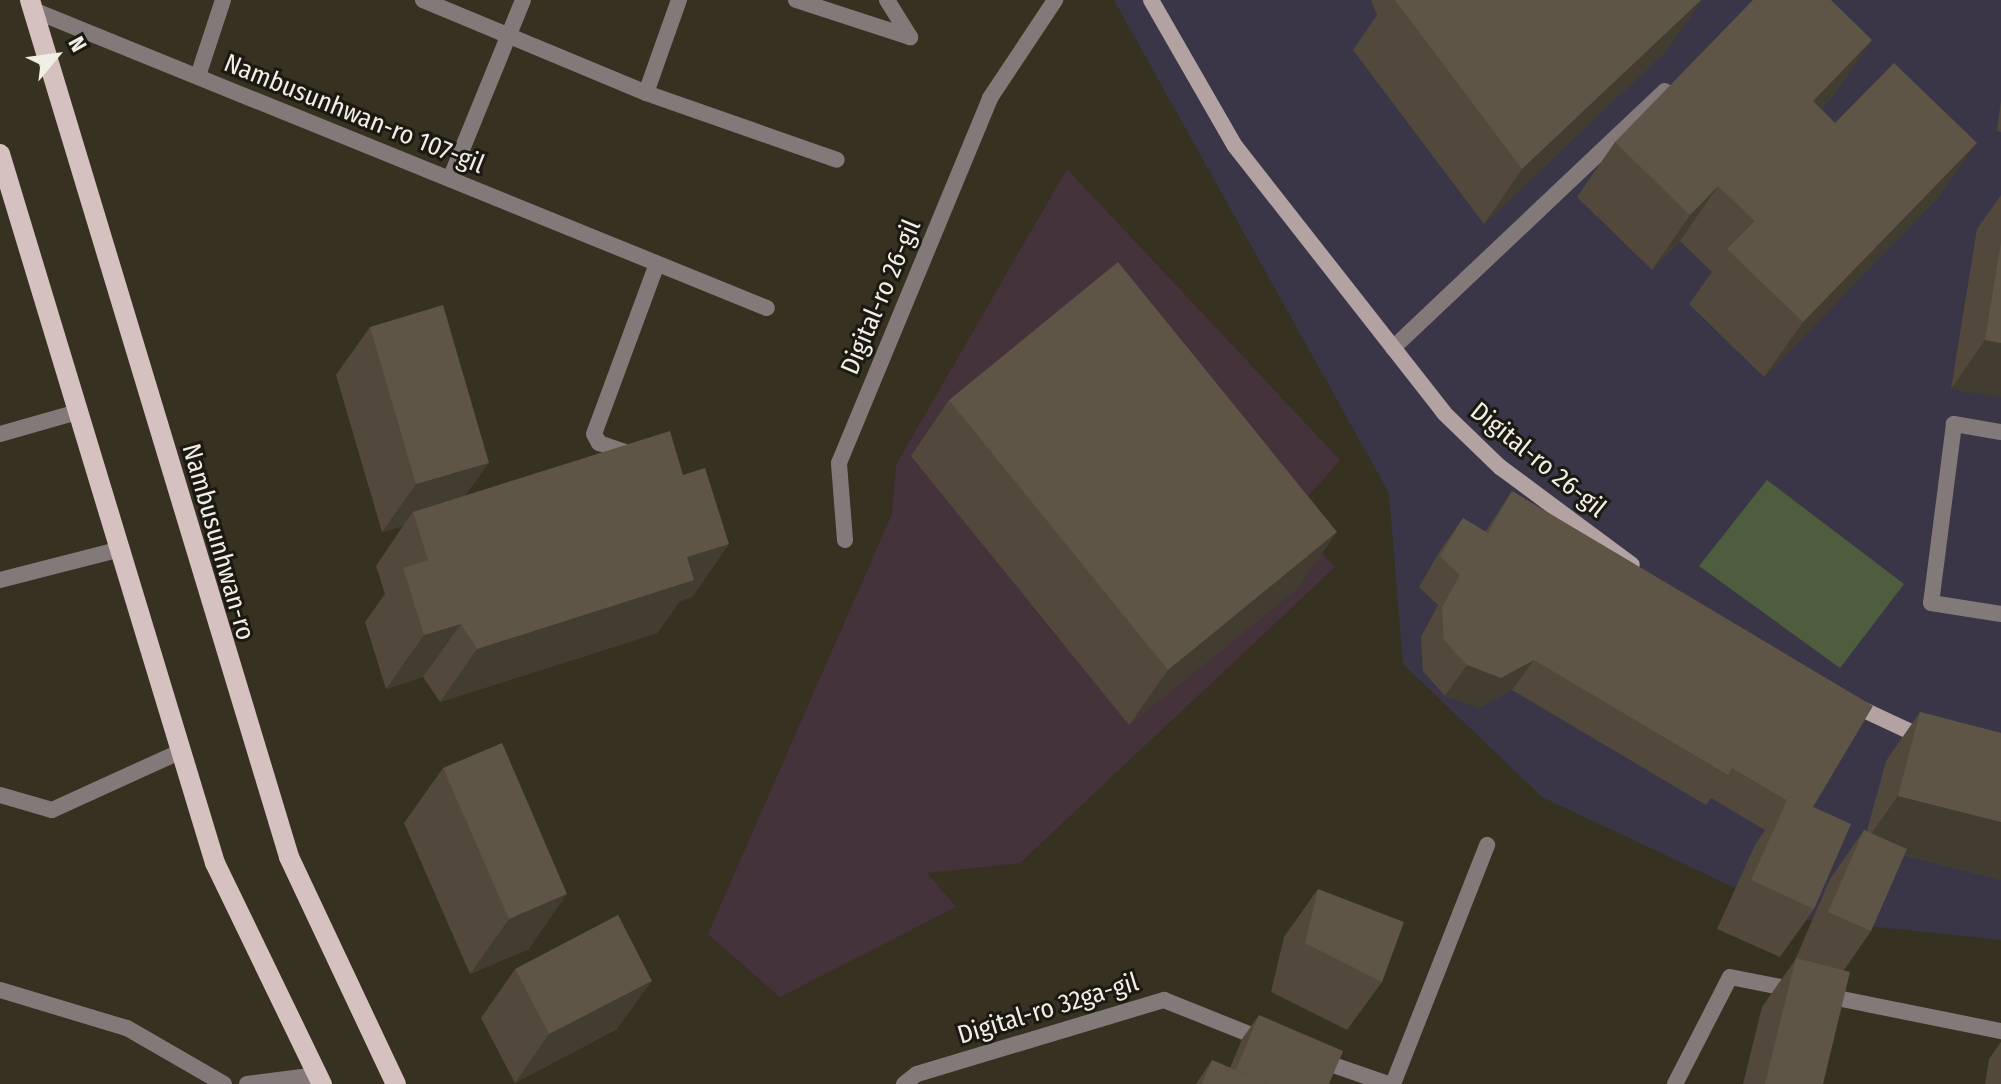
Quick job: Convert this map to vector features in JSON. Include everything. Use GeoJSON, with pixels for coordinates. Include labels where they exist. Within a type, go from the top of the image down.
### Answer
{"type":"FeatureCollection","features":[{"type":"Feature","properties":{"kind":"main road","name":"Nambusunhwan-ro"},"geometry":{"type":"LineString","coordinates":[[32,5],[289,857],[396,1084]]}},
{"type":"Feature","properties":{"kind":"main road"},"geometry":{"type":"LineString","coordinates":[[0,154],[177,753],[215,863],[320,1079]]}},
{"type":"Feature","properties":{"kind":"street"},"geometry":{"type":"LineString","coordinates":[[198,76],[223,0]]}},
{"type":"Feature","properties":{"kind":"street"},"geometry":{"type":"LineString","coordinates":[[423,0],[646,93],[837,160]]}},
{"type":"Feature","properties":{"kind":"street"},"geometry":{"type":"LineString","coordinates":[[450,179],[512,36],[523,0]]}},
{"type":"Feature","properties":{"kind":"street"},"geometry":{"type":"LineString","coordinates":[[646,93],[679,0]]}},
{"type":"Feature","properties":{"kind":"street"},"geometry":{"type":"LineString","coordinates":[[796,0],[910,37],[887,0]]}},
{"type":"Feature","properties":{"kind":"street","name":"Digital-ro 26-gil"},"geometry":{"type":"LineString","coordinates":[[845,540],[839,463],[990,98],[1055,0]]}},
{"type":"Feature","properties":{"kind":"street","name":"Digital-ro 26-gil"},"geometry":{"type":"LineString","coordinates":[[1151,0],[1235,146],[1444,413],[1500,467],[1648,577]]}},
{"type":"Feature","properties":{"kind":"street","name":"Nambusunhwan-ro 107-gil"},"geometry":{"type":"LineString","coordinates":[[32,5],[656,266],[767,308]]}},
{"type":"Feature","properties":{"kind":"street"},"geometry":{"type":"LineString","coordinates":[[1393,348],[1681,76]]}},
{"type":"Feature","properties":{"kind":"street"},"geometry":{"type":"LineString","coordinates":[[653,462],[599,443],[594,434],[656,266]]}},
{"type":"Feature","properties":{"kind":"street"},"geometry":{"type":"LineString","coordinates":[[0,434],[77,412]]}},
{"type":"Feature","properties":{"kind":"street"},"geometry":{"type":"LineString","coordinates":[[2001,432],[1954,424],[1931,603],[2001,614]]}},
{"type":"Feature","properties":{"kind":"street"},"geometry":{"type":"LineString","coordinates":[[0,580],[118,550]]}},
{"type":"Feature","properties":{"kind":"street"},"geometry":{"type":"LineString","coordinates":[[1833,693],[1944,746]]}},
{"type":"Feature","properties":{"kind":"street"},"geometry":{"type":"LineString","coordinates":[[0,795],[52,810],[177,753]]}},
{"type":"Feature","properties":{"kind":"street","name":"Digital-ro 32ga-gil"},"geometry":{"type":"LineString","coordinates":[[904,1084],[917,1074],[1164,1000],[1390,1084],[1487,845]]}},
{"type":"Feature","properties":{"kind":"street"},"geometry":{"type":"LineString","coordinates":[[1675,1084],[1730,977],[2001,1031]]}},
{"type":"Feature","properties":{"kind":"street"},"geometry":{"type":"LineString","coordinates":[[0,990],[127,1028],[224,1084]]}},
{"type":"Feature","properties":{"kind":"street"},"geometry":{"type":"LineString","coordinates":[[247,1084],[320,1079]]}},
{"type":"Feature","properties":{"kind":"shaded area"},"geometry":{"type":"Polygon","coordinates":[[[1114,0],[2001,0],[2001,940],[1801,919],[1542,797],[1403,664],[1389,493],[1114,0]]]}},
{"type":"Feature","properties":{"kind":"shaded area"},"geometry":{"type":"Polygon","coordinates":[[[1067,169],[1340,460],[1289,518],[1335,567],[1020,863],[927,873],[956,907],[780,997],[708,934],[892,514],[896,465],[1067,169]]]}},
{"type":"Feature","properties":{"kind":"green space"},"geometry":{"type":"Polygon","coordinates":[[[1767,480],[1904,584],[1840,668],[1699,566],[1767,480]]]}},
{"type":"Feature","properties":{"kind":"building"},"geometry":{"type":"Polygon","coordinates":[[[1395,0],[1701,0],[1522,169],[1395,0]]]}},
{"type":"Feature","properties":{"kind":"building"},"geometry":{"type":"Polygon","coordinates":[[[1753,0],[1831,0],[1872,40],[1813,101],[1835,123],[1894,63],[1977,143],[1803,322],[1727,249],[1755,221],[1718,186],[1690,215],[1615,142],[1753,0]]]}},
{"type":"Feature","properties":{"kind":"building"},"geometry":{"type":"Polygon","coordinates":[[[2001,242],[2001,343],[1985,340],[2001,242]]]}},
{"type":"Feature","properties":{"kind":"building"},"geometry":{"type":"Polygon","coordinates":[[[1118,262],[1337,532],[1168,670],[949,400],[1118,262]]]}},
{"type":"Feature","properties":{"kind":"building"},"geometry":{"type":"Polygon","coordinates":[[[443,305],[489,463],[416,484],[370,327],[443,305]]]}},
{"type":"Feature","properties":{"kind":"building"},"geometry":{"type":"Polygon","coordinates":[[[670,431],[683,475],[705,468],[729,544],[687,557],[694,580],[477,649],[461,624],[424,635],[403,568],[428,560],[413,512],[670,431]]]}},
{"type":"Feature","properties":{"kind":"building"},"geometry":{"type":"Polygon","coordinates":[[[1512,491],[1873,706],[1813,807],[1789,796],[1786,800],[1732,768],[1728,775],[1534,660],[1501,678],[1467,665],[1444,640],[1442,607],[1460,575],[1440,556],[1463,518],[1488,533],[1512,491]]]}},
{"type":"Feature","properties":{"kind":"building"},"geometry":{"type":"Polygon","coordinates":[[[1920,712],[2001,733],[2001,822],[1898,796],[1920,712]]]}},
{"type":"Feature","properties":{"kind":"building"},"geometry":{"type":"Polygon","coordinates":[[[502,743],[567,894],[509,919],[443,768],[502,743]]]}},
{"type":"Feature","properties":{"kind":"building"},"geometry":{"type":"Polygon","coordinates":[[[1789,796],[1851,824],[1814,909],[1751,880],[1789,796]]]}},
{"type":"Feature","properties":{"kind":"building"},"geometry":{"type":"Polygon","coordinates":[[[1864,830],[1907,849],[1871,931],[1828,912],[1864,830]]]}},
{"type":"Feature","properties":{"kind":"building"},"geometry":{"type":"Polygon","coordinates":[[[1318,889],[1404,922],[1382,982],[1305,943],[1318,889]]]}},
{"type":"Feature","properties":{"kind":"building"},"geometry":{"type":"Polygon","coordinates":[[[618,915],[652,981],[549,1034],[515,969],[618,915]]]}},
{"type":"Feature","properties":{"kind":"building"},"geometry":{"type":"Polygon","coordinates":[[[1796,958],[1850,972],[1823,1084],[1765,1084],[1796,958]]]}},
{"type":"Feature","properties":{"kind":"building"},"geometry":{"type":"Polygon","coordinates":[[[1259,1015],[1343,1051],[1329,1084],[1268,1084],[1236,1070],[1259,1015]]]}},
{"type":"Feature","properties":{"kind":"building"},"geometry":{"type":"Polygon","coordinates":[[[1212,1060],[1268,1084],[1202,1084],[1212,1060]]]}}]}
